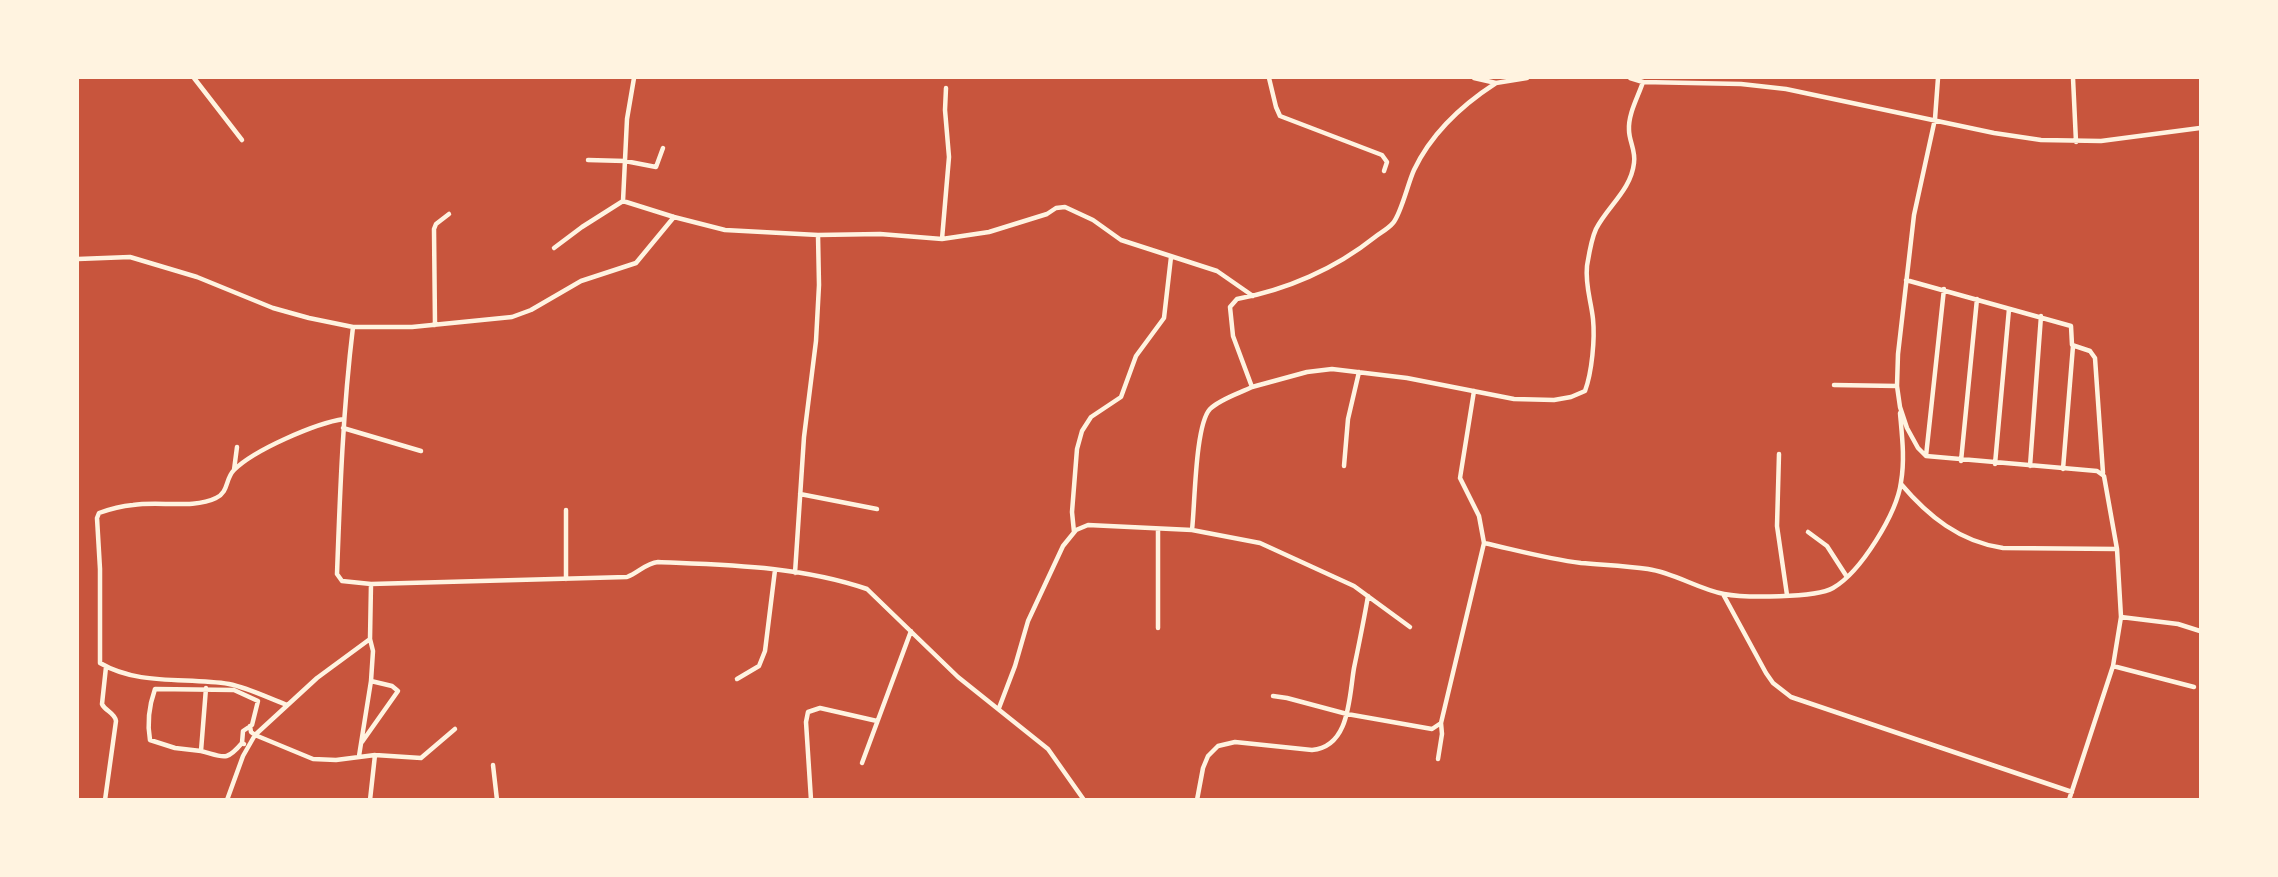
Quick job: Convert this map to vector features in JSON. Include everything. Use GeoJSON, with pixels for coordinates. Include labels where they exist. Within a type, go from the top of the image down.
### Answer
{"type":"FeatureCollection","features":[{"type":"Feature","properties":{"kind":"street"},"geometry":{"type":"LineString","coordinates":[[194,78],[242,140]]}},
{"type":"Feature","properties":{"kind":"street"},"geometry":{"type":"LineString","coordinates":[[623,201],[628,119],[634,78]]}},
{"type":"Feature","properties":{"kind":"street"},"geometry":{"type":"LineString","coordinates":[[1269,78],[1280,116],[1382,155],[1387,162],[1384,171]]}},
{"type":"Feature","properties":{"kind":"street"},"geometry":{"type":"LineString","coordinates":[[1474,78],[1496,83],[1527,78]]}},
{"type":"Feature","properties":{"kind":"street"},"geometry":{"type":"LineString","coordinates":[[1630,78],[1643,82],[1764,86],[1935,119],[1994,133],[2041,140],[2101,141],[2200,128]]}},
{"type":"Feature","properties":{"kind":"street"},"geometry":{"type":"LineString","coordinates":[[1484,543],[1579,562],[1649,569],[1678,576],[1723,594],[1786,595],[1828,590],[1847,577],[1858,565],[1883,527],[1901,484],[1903,451],[1897,386],[1906,280],[1919,188],[1935,119],[1938,78]]}},
{"type":"Feature","properties":{"kind":"street"},"geometry":{"type":"LineString","coordinates":[[2073,78],[2076,142]]}},
{"type":"Feature","properties":{"kind":"street"},"geometry":{"type":"LineString","coordinates":[[1192,530],[1200,433],[1204,416],[1212,407],[1252,388],[1317,370],[1332,369],[1407,378],[1514,399],[1554,400],[1571,397],[1585,390],[1590,378],[1593,328],[1587,285],[1590,248],[1596,229],[1624,190],[1630,177],[1634,163],[1634,148],[1628,128],[1643,82]]}},
{"type":"Feature","properties":{"kind":"street"},"geometry":{"type":"LineString","coordinates":[[1252,388],[1233,336],[1230,307],[1237,299],[1297,282],[1320,271],[1356,252],[1394,222],[1415,169],[1445,122],[1477,95],[1496,83]]}},
{"type":"Feature","properties":{"kind":"street"},"geometry":{"type":"LineString","coordinates":[[942,239],[949,157],[945,110],[946,88]]}},
{"type":"Feature","properties":{"kind":"street"},"geometry":{"type":"LineString","coordinates":[[588,160],[625,161],[656,168],[663,148]]}},
{"type":"Feature","properties":{"kind":"street"},"geometry":{"type":"LineString","coordinates":[[623,201],[725,230],[818,235],[880,234],[942,239],[989,232],[1047,214],[1062,207],[1093,220],[1121,240],[1217,271],[1253,296]]}},
{"type":"Feature","properties":{"kind":"street"},"geometry":{"type":"LineString","coordinates":[[554,248],[623,201]]}},
{"type":"Feature","properties":{"kind":"street"},"geometry":{"type":"LineString","coordinates":[[435,325],[434,229],[436,224],[449,214]]}},
{"type":"Feature","properties":{"kind":"street"},"geometry":{"type":"LineString","coordinates":[[78,259],[130,257],[197,277],[273,308],[309,318],[353,326],[412,327],[512,317],[531,310],[581,282],[636,263],[674,217]]}},
{"type":"Feature","properties":{"kind":"street"},"geometry":{"type":"LineString","coordinates":[[795,573],[804,437],[812,390],[816,341],[819,285],[818,235]]}},
{"type":"Feature","properties":{"kind":"street"},"geometry":{"type":"LineString","coordinates":[[1074,532],[1072,512],[1077,449],[1082,431],[1091,417],[1121,397],[1136,356],[1164,318],[1171,257]]}},
{"type":"Feature","properties":{"kind":"street"},"geometry":{"type":"LineString","coordinates":[[1906,280],[2041,316],[2071,326],[2073,346],[2063,469]]}},
{"type":"Feature","properties":{"kind":"street"},"geometry":{"type":"LineString","coordinates":[[1926,456],[1944,290]]}},
{"type":"Feature","properties":{"kind":"street"},"geometry":{"type":"LineString","coordinates":[[1961,461],[1977,299]]}},
{"type":"Feature","properties":{"kind":"street"},"geometry":{"type":"LineString","coordinates":[[1995,464],[2009,309]]}},
{"type":"Feature","properties":{"kind":"street"},"geometry":{"type":"LineString","coordinates":[[2030,466],[2041,316]]}},
{"type":"Feature","properties":{"kind":"street"},"geometry":{"type":"LineString","coordinates":[[353,326],[343,428],[337,574],[342,581],[370,584],[627,577],[648,564],[658,562],[759,567],[826,577],[867,589],[958,677],[1048,749],[1084,800]]}},
{"type":"Feature","properties":{"kind":"street"},"geometry":{"type":"LineString","coordinates":[[2069,800],[2112,666],[2121,617],[2117,549],[2102,473],[2095,358],[2090,351],[2073,346]]}},
{"type":"Feature","properties":{"kind":"street"},"geometry":{"type":"LineString","coordinates":[[1344,466],[1348,419],[1359,372]]}},
{"type":"Feature","properties":{"kind":"street"},"geometry":{"type":"LineString","coordinates":[[1834,385],[1897,386]]}},
{"type":"Feature","properties":{"kind":"street"},"geometry":{"type":"LineString","coordinates":[[1438,759],[1442,734],[1441,723],[1484,543],[1479,516],[1460,478],[1474,391]]}},
{"type":"Feature","properties":{"kind":"street"},"geometry":{"type":"LineString","coordinates":[[1900,407],[1913,441],[1926,456],[1961,461],[2102,473]]}},
{"type":"Feature","properties":{"kind":"street"},"geometry":{"type":"LineString","coordinates":[[234,470],[248,460],[308,428],[344,419]]}},
{"type":"Feature","properties":{"kind":"street"},"geometry":{"type":"LineString","coordinates":[[343,428],[421,451]]}},
{"type":"Feature","properties":{"kind":"street"},"geometry":{"type":"LineString","coordinates":[[237,446],[234,470],[225,491],[218,498],[207,502],[133,505],[99,513],[96,518],[101,605],[98,656],[100,663],[106,667],[143,677],[228,684],[246,688],[287,706]]}},
{"type":"Feature","properties":{"kind":"street"},"geometry":{"type":"LineString","coordinates":[[1779,454],[1777,526],[1786,595]]}},
{"type":"Feature","properties":{"kind":"street"},"geometry":{"type":"LineString","coordinates":[[1901,484],[1932,516],[1954,531],[1987,546],[2003,548],[2117,549]]}},
{"type":"Feature","properties":{"kind":"street"},"geometry":{"type":"LineString","coordinates":[[800,494],[877,509]]}},
{"type":"Feature","properties":{"kind":"street"},"geometry":{"type":"LineString","coordinates":[[566,510],[566,579]]}},
{"type":"Feature","properties":{"kind":"street"},"geometry":{"type":"LineString","coordinates":[[999,708],[1015,666],[1028,621],[1063,546],[1074,532],[1088,525],[1192,530],[1260,543],[1354,586],[1410,627]]}},
{"type":"Feature","properties":{"kind":"street"},"geometry":{"type":"LineString","coordinates":[[1158,529],[1158,628]]}},
{"type":"Feature","properties":{"kind":"street"},"geometry":{"type":"LineString","coordinates":[[1808,532],[1827,546],[1847,577]]}},
{"type":"Feature","properties":{"kind":"street"},"geometry":{"type":"LineString","coordinates":[[737,679],[759,666],[765,651],[775,570]]}},
{"type":"Feature","properties":{"kind":"street"},"geometry":{"type":"LineString","coordinates":[[359,756],[373,659],[370,639],[370,584]]}},
{"type":"Feature","properties":{"kind":"street"},"geometry":{"type":"LineString","coordinates":[[1723,594],[1766,673],[1773,683],[1791,697],[2072,792]]}},
{"type":"Feature","properties":{"kind":"street"},"geometry":{"type":"LineString","coordinates":[[1197,800],[1203,768],[1208,756],[1218,746],[1235,742],[1320,749],[1328,745],[1335,738],[1347,714],[1368,596]]}},
{"type":"Feature","properties":{"kind":"street"},"geometry":{"type":"LineString","coordinates":[[2121,617],[2178,624],[2200,631]]}},
{"type":"Feature","properties":{"kind":"street"},"geometry":{"type":"LineString","coordinates":[[862,763],[911,631]]}},
{"type":"Feature","properties":{"kind":"street"},"geometry":{"type":"LineString","coordinates":[[227,800],[248,746],[255,735],[317,678],[370,639]]}},
{"type":"Feature","properties":{"kind":"street"},"geometry":{"type":"LineString","coordinates":[[2112,666],[2194,687]]}},
{"type":"Feature","properties":{"kind":"street"},"geometry":{"type":"LineString","coordinates":[[105,800],[116,721],[114,716],[102,704],[106,667]]}},
{"type":"Feature","properties":{"kind":"street"},"geometry":{"type":"LineString","coordinates":[[362,742],[398,691],[392,686],[371,681]]}},
{"type":"Feature","properties":{"kind":"street"},"geometry":{"type":"LineString","coordinates":[[201,751],[206,688]]}},
{"type":"Feature","properties":{"kind":"street"},"geometry":{"type":"LineString","coordinates":[[206,688],[234,690],[258,701],[250,726],[242,731],[242,743],[228,757],[175,748],[150,740],[148,729],[155,689],[206,688]]}},
{"type":"Feature","properties":{"kind":"street"},"geometry":{"type":"LineString","coordinates":[[1273,696],[1347,714],[1432,728],[1441,723]]}},
{"type":"Feature","properties":{"kind":"street"},"geometry":{"type":"LineString","coordinates":[[811,800],[806,722],[808,712],[820,708],[877,721]]}},
{"type":"Feature","properties":{"kind":"street"},"geometry":{"type":"LineString","coordinates":[[250,726],[251,732],[255,735],[314,759],[336,760],[375,755],[421,758],[455,729]]}},
{"type":"Feature","properties":{"kind":"street"},"geometry":{"type":"LineString","coordinates":[[242,743],[248,746]]}},
{"type":"Feature","properties":{"kind":"street"},"geometry":{"type":"LineString","coordinates":[[370,800],[375,755]]}},
{"type":"Feature","properties":{"kind":"street"},"geometry":{"type":"LineString","coordinates":[[493,765],[497,800]]}}]}
